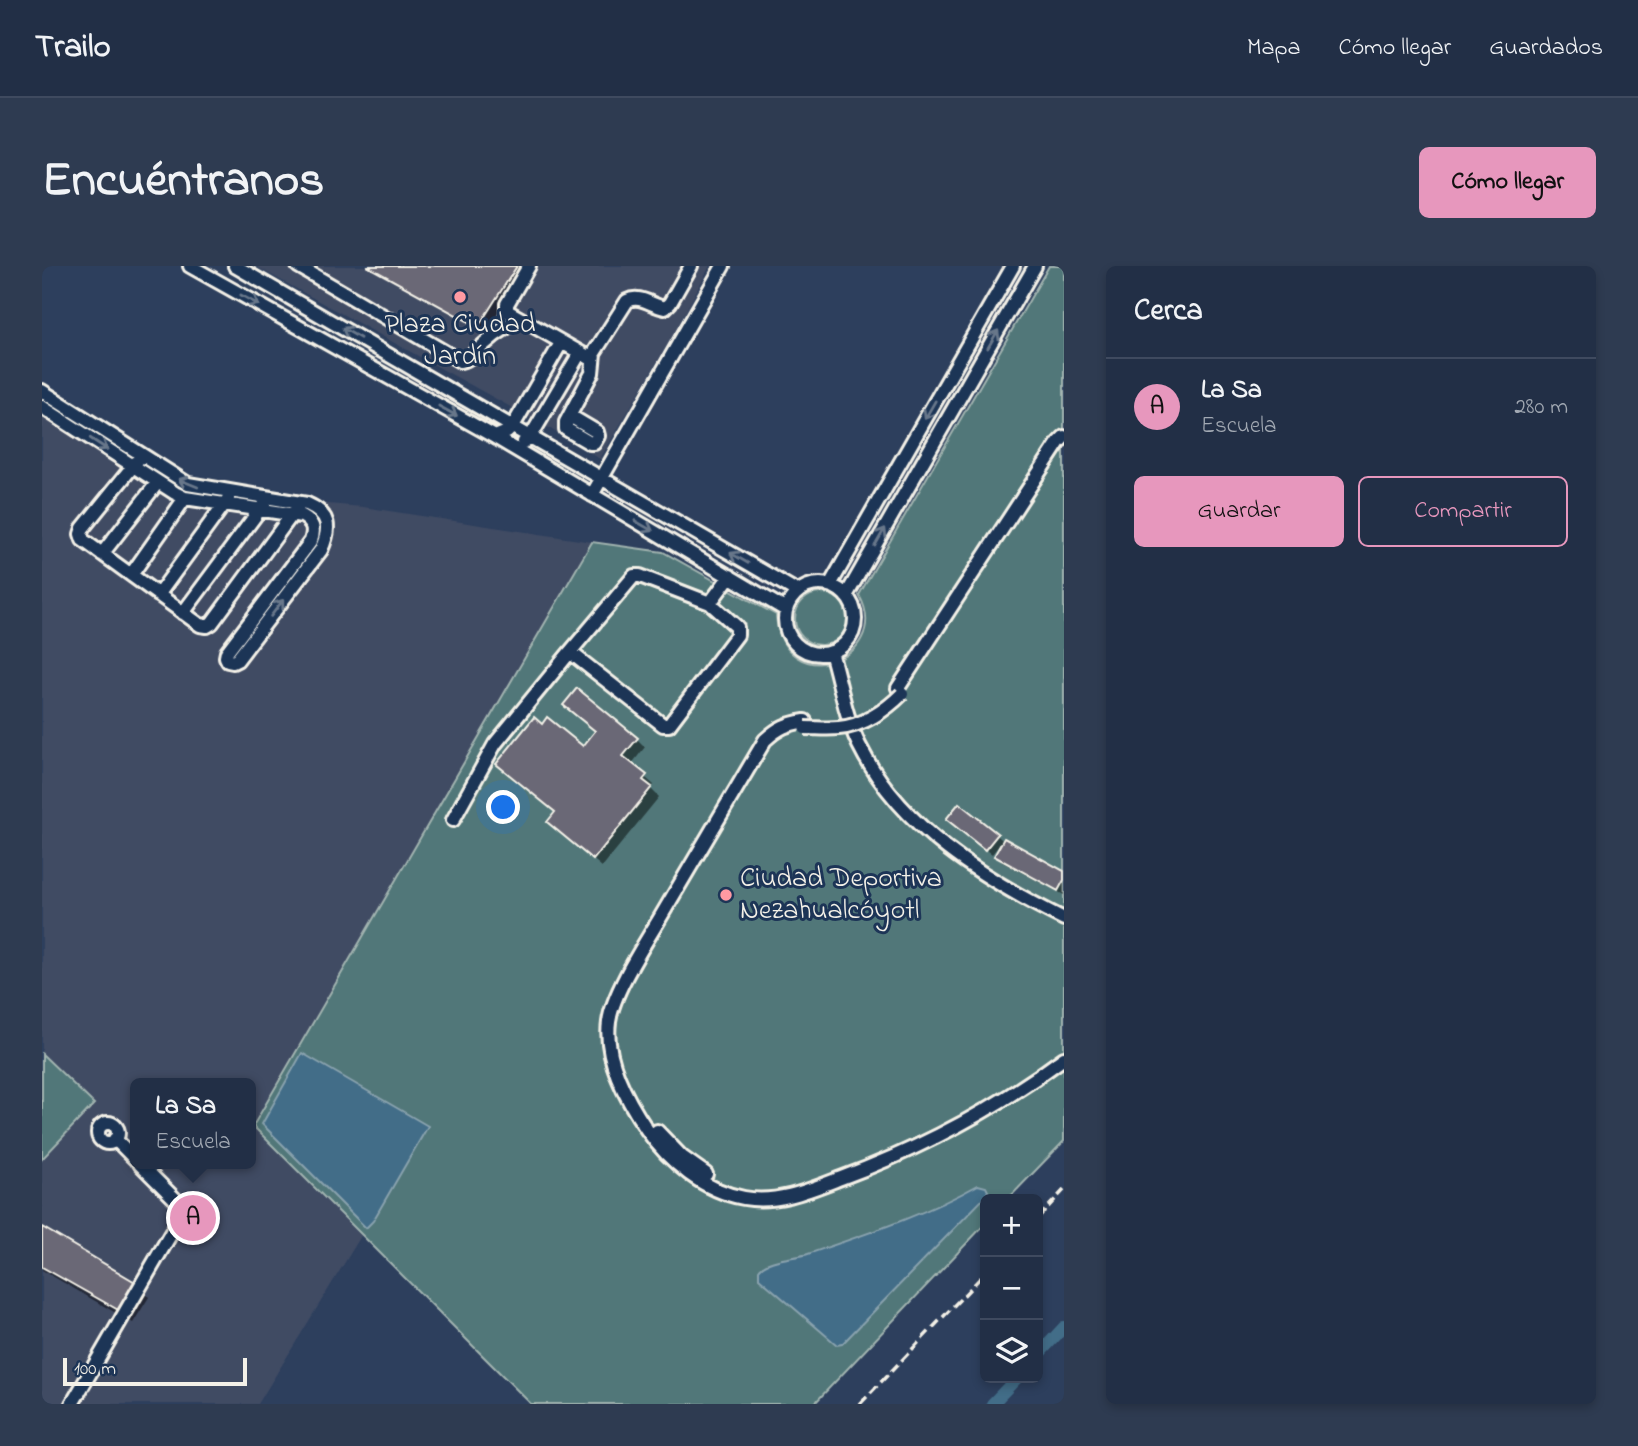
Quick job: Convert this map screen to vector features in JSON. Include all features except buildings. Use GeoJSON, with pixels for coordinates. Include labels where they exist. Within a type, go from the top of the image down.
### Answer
{"type":"FeatureCollection","features":[{"type":"Feature","properties":{"kind":"street"},"geometry":{"type":"LineString","coordinates":[[190,266],[510,446],[786,610]]}},
{"type":"Feature","properties":{"kind":"street"},"geometry":{"type":"LineString","coordinates":[[298,266],[460,361],[465,361],[495,335],[519,319]]}},
{"type":"Feature","properties":{"kind":"street"},"geometry":{"type":"LineString","coordinates":[[529,266],[506,307],[507,311],[588,357],[594,353],[627,301],[639,299],[665,308],[691,266]]}},
{"type":"Feature","properties":{"kind":"street"},"geometry":{"type":"LineString","coordinates":[[592,495],[723,266]]}},
{"type":"Feature","properties":{"kind":"street"},"geometry":{"type":"LineString","coordinates":[[830,585],[1013,266]]}},
{"type":"Feature","properties":{"kind":"street"},"geometry":{"type":"LineString","coordinates":[[846,596],[1035,266]]}},
{"type":"Feature","properties":{"kind":"street"},"geometry":{"type":"LineString","coordinates":[[228,288],[237,267],[798,592]]}},
{"type":"Feature","properties":{"kind":"street"},"geometry":{"type":"LineString","coordinates":[[495,438],[513,426],[561,343]]}},
{"type":"Feature","properties":{"kind":"street"},"geometry":{"type":"LineString","coordinates":[[510,446],[531,436],[580,353]]}},
{"type":"Feature","properties":{"kind":"street"},"geometry":{"type":"LineString","coordinates":[[570,416],[592,373],[594,353]]}},
{"type":"Feature","properties":{"kind":"street"},"geometry":{"type":"LineString","coordinates":[[42,391],[137,461],[158,482],[185,498],[302,516],[309,520],[313,526],[311,541],[228,649],[230,658],[326,541],[327,522],[316,508],[188,484],[137,461],[42,407]]}},
{"type":"Feature","properties":{"kind":"street"},"geometry":{"type":"LineString","coordinates":[[900,691],[1064,437]]}},
{"type":"Feature","properties":{"kind":"street"},"geometry":{"type":"LineString","coordinates":[[1064,449],[889,707],[863,721],[842,728],[787,724],[775,730],[765,740],[642,948],[613,1003],[609,1023],[610,1045],[620,1083],[655,1142],[677,1165],[699,1180],[745,1198],[774,1199],[799,1195],[866,1169],[933,1138],[991,1106],[1064,1058]]}},
{"type":"Feature","properties":{"kind":"street"},"geometry":{"type":"LineString","coordinates":[[137,461],[83,528],[83,540],[200,625],[207,626],[212,623],[300,503]]}},
{"type":"Feature","properties":{"kind":"street"},"geometry":{"type":"LineString","coordinates":[[102,554],[158,482]]}},
{"type":"Feature","properties":{"kind":"street"},"geometry":{"type":"LineString","coordinates":[[158,595],[232,492]]}},
{"type":"Feature","properties":{"kind":"street"},"geometry":{"type":"LineString","coordinates":[[131,575],[185,498]]}},
{"type":"Feature","properties":{"kind":"street"},"geometry":{"type":"LineString","coordinates":[[183,613],[268,498]]}},
{"type":"Feature","properties":{"kind":"street"},"geometry":{"type":"LineString","coordinates":[[453,820],[495,744],[570,652],[634,576],[710,603],[737,627],[737,635],[669,725],[663,725],[570,652]]}},
{"type":"Feature","properties":{"kind":"street"},"geometry":{"type":"LineString","coordinates":[[710,603],[730,576]]}},
{"type":"Feature","properties":{"kind":"street"},"geometry":{"type":"LineString","coordinates":[[813,585],[830,585],[840,590],[853,607],[853,629],[849,639],[841,647],[821,654],[810,653],[792,641],[787,631],[786,610],[798,592],[813,585]]}},
{"type":"Feature","properties":{"kind":"street"},"geometry":{"type":"LineString","coordinates":[[831,652],[858,743],[885,788],[906,813],[932,836],[1014,894],[1064,919]]}},
{"type":"Feature","properties":{"kind":"street"},"geometry":{"type":"LineString","coordinates":[[805,724],[770,743],[648,951],[620,1007],[616,1025],[617,1044],[627,1080],[642,1110],[661,1136],[682,1157],[724,1184],[747,1191],[773,1192],[798,1187],[864,1163],[930,1132],[988,1100],[1064,1050]]}},
{"type":"Feature","properties":{"kind":"street"},"geometry":{"type":"LineString","coordinates":[[115,1139],[130,1154]]}},
{"type":"Feature","properties":{"kind":"street"},"geometry":{"type":"LineString","coordinates":[[72,1404],[184,1211],[145,1169]]}},
{"type":"Feature","properties":{"kind":"shaded area"},"geometry":{"type":"Polygon","coordinates":[[[255,266],[710,266],[600,459],[549,428],[255,266]]]}},
{"type":"Feature","properties":{"kind":"shaded area"},"geometry":{"type":"Polygon","coordinates":[[[42,385],[194,483],[592,542],[256,1121],[256,1078],[130,1078],[130,1169],[256,1169],[256,1129],[361,1236],[258,1404],[42,1404],[42,385]]]}},
{"type":"Feature","properties":{"kind":"shaded area"},"geometry":{"type":"Polygon","coordinates":[[[302,1053],[428,1126],[373,1221],[366,1228],[262,1124],[302,1053]]]}},
{"type":"Feature","properties":{"kind":"shaded area"},"geometry":{"type":"Polygon","coordinates":[[[978,1185],[986,1187],[988,1191],[987,1194],[980,1194],[980,1202],[842,1344],[837,1345],[759,1278],[759,1270],[768,1263],[808,1254],[937,1206],[978,1185]]]}},
{"type":"Feature","properties":{"kind":"green space","name":"Ciudad Deportiva Nezahualcóyotl"},"geometry":{"type":"Polygon","coordinates":[[[1049,266],[1064,266],[1064,1141],[1013,1194],[980,1194],[980,1229],[814,1404],[531,1404],[256,1129],[256,1121],[592,542],[663,552],[776,615],[783,641],[797,657],[814,663],[833,661],[850,652],[862,638],[866,618],[859,595],[1049,266]]]}},
{"type":"Feature","properties":{"kind":"green space"},"geometry":{"type":"Polygon","coordinates":[[[821,593],[840,600],[847,619],[840,638],[821,645],[802,638],[795,619],[802,600],[821,593]]]}},
{"type":"Feature","properties":{"kind":"green space"},"geometry":{"type":"Polygon","coordinates":[[[42,1054],[94,1104],[42,1159],[42,1054]]]}},
{"type":"Feature","properties":{"kind":"waterway"},"geometry":{"type":"LineString","coordinates":[[1043,1350],[1064,1327]]}},
{"type":"Feature","properties":{"kind":"waterway"},"geometry":{"type":"LineString","coordinates":[[992,1404],[1012,1383]]}},
{"type":"Feature","properties":{"kind":"railway"},"geometry":{"type":"LineString","coordinates":[[1043,1213],[1064,1190]]}},
{"type":"Feature","properties":{"kind":"railway"},"geometry":{"type":"LineString","coordinates":[[860,1404],[980,1278]]}},
{"type":"Feature","properties":{"kind":"place","name":"Plaza Ciudad Jardín"},"geometry":{"type":"Point","coordinates":[460,297]}},
{"type":"Feature","properties":{"kind":"place","name":"Ciudad Deportiva Nezahualcóyotl"},"geometry":{"type":"Point","coordinates":[726,895]}},
{"type":"Feature","properties":{"kind":"place","name":"La Sa"},"geometry":{"type":"Point","coordinates":[193,1218]}}]}
